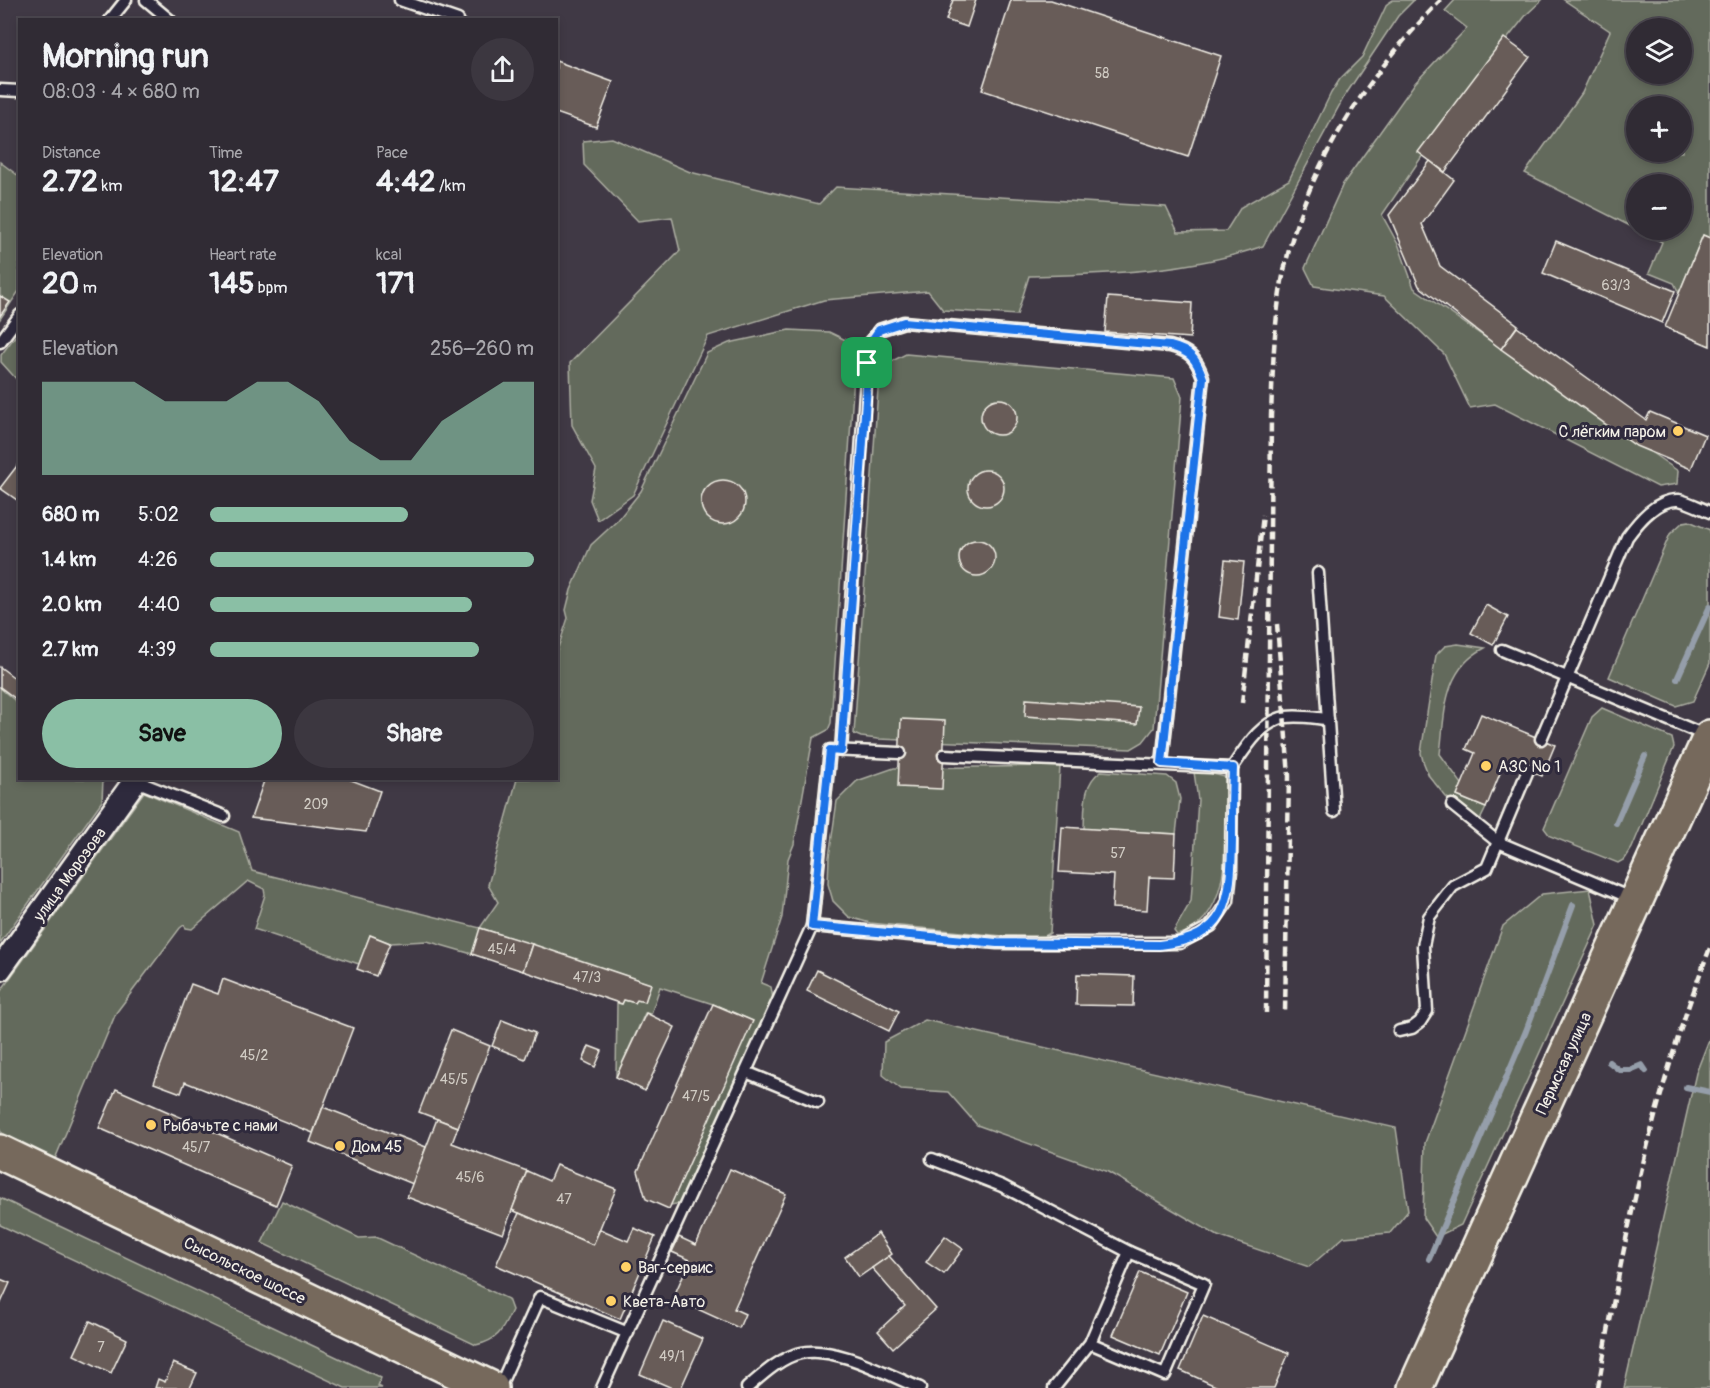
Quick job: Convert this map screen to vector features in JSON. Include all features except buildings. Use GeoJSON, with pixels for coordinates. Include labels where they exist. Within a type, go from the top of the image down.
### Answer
{"type":"FeatureCollection","features":[{"type":"Feature","properties":{"kind":"main road","name":"Пермская улица"},"geometry":{"type":"LineString","coordinates":[[1415,1388],[1710,737]]}},
{"type":"Feature","properties":{"kind":"main road","name":"Сысольское шоссе"},"geometry":{"type":"LineString","coordinates":[[0,1152],[491,1388]]}},
{"type":"Feature","properties":{"kind":"street","name":"улица Морозова"},"geometry":{"type":"LineString","coordinates":[[0,969],[136,780]]}},
{"type":"Feature","properties":{"kind":"lane"},"geometry":{"type":"LineString","coordinates":[[112,18],[126,0]]}},
{"type":"Feature","properties":{"kind":"lane"},"geometry":{"type":"LineString","coordinates":[[146,0],[168,18]]}},
{"type":"Feature","properties":{"kind":"lane"},"geometry":{"type":"LineString","coordinates":[[400,0],[452,18]]}},
{"type":"Feature","properties":{"kind":"lane"},"geometry":{"type":"LineString","coordinates":[[0,90],[18,91]]}},
{"type":"Feature","properties":{"kind":"lane"},"geometry":{"type":"LineString","coordinates":[[0,342],[18,318]]}},
{"type":"Feature","properties":{"kind":"lane"},"geometry":{"type":"LineString","coordinates":[[841,751],[867,363],[870,343],[879,330],[904,322],[1170,346],[1187,351],[1195,358],[1203,378],[1162,763]]}},
{"type":"Feature","properties":{"kind":"lane"},"geometry":{"type":"LineString","coordinates":[[1541,739],[1627,537],[1635,526],[1645,515],[1671,501],[1679,500],[1710,512]]}},
{"type":"Feature","properties":{"kind":"lane"},"geometry":{"type":"LineString","coordinates":[[1318,573],[1334,812]]}},
{"type":"Feature","properties":{"kind":"lane"},"geometry":{"type":"LineString","coordinates":[[1502,650],[1710,737]]}},
{"type":"Feature","properties":{"kind":"lane"},"geometry":{"type":"LineString","coordinates":[[812,926],[997,943],[1180,943],[1211,926],[1228,901],[1232,871],[1233,768],[1260,732],[1277,721],[1285,717],[1328,719]]}},
{"type":"Feature","properties":{"kind":"lane"},"geometry":{"type":"LineString","coordinates":[[602,1388],[812,926],[830,750],[900,753]]}},
{"type":"Feature","properties":{"kind":"lane"},"geometry":{"type":"LineString","coordinates":[[944,755],[1162,763],[1233,768]]}},
{"type":"Feature","properties":{"kind":"lane"},"geometry":{"type":"LineString","coordinates":[[1399,1030],[1412,1028],[1420,1022],[1427,1011],[1423,946],[1429,917],[1453,886],[1487,868],[1528,770]]}},
{"type":"Feature","properties":{"kind":"lane"},"geometry":{"type":"LineString","coordinates":[[136,780],[224,816]]}},
{"type":"Feature","properties":{"kind":"lane"},"geometry":{"type":"LineString","coordinates":[[1452,805],[1498,842],[1636,900]]}},
{"type":"Feature","properties":{"kind":"lane"},"geometry":{"type":"LineString","coordinates":[[746,1071],[818,1102]]}},
{"type":"Feature","properties":{"kind":"lane"},"geometry":{"type":"LineString","coordinates":[[932,1159],[1002,1186],[1129,1252],[1204,1284],[1165,1375],[1090,1343]]}},
{"type":"Feature","properties":{"kind":"lane"},"geometry":{"type":"LineString","coordinates":[[1054,1388],[1090,1343],[1129,1252]]}},
{"type":"Feature","properties":{"kind":"lane"},"geometry":{"type":"LineString","coordinates":[[499,1388],[540,1297],[628,1333]]}},
{"type":"Feature","properties":{"kind":"lane"},"geometry":{"type":"LineString","coordinates":[[747,1388],[776,1365],[800,1353],[826,1351],[920,1388]]}},
{"type":"Feature","properties":{"kind":"green space"},"geometry":{"type":"Polygon","coordinates":[[[1393,0],[1414,0],[1398,16],[1344,97],[1263,246],[1235,255],[1148,270],[1029,276],[1017,315],[943,310],[928,291],[824,300],[708,336],[633,495],[598,520],[590,500],[596,469],[572,425],[570,363],[680,251],[672,217],[638,221],[584,165],[583,141],[612,138],[690,172],[819,204],[836,187],[1166,207],[1178,232],[1226,231],[1241,207],[1289,180],[1331,93],[1340,79],[1362,57],[1387,4],[1393,0]]]}},
{"type":"Feature","properties":{"kind":"green space"},"geometry":{"type":"Polygon","coordinates":[[[1455,0],[1542,0],[1527,14],[1470,86],[1382,215],[1399,246],[1414,288],[1678,471],[1677,484],[1658,487],[1495,404],[1470,408],[1444,354],[1384,296],[1314,286],[1305,268],[1343,184],[1415,83],[1467,28],[1445,11],[1455,0]]]}},
{"type":"Feature","properties":{"kind":"green space"},"geometry":{"type":"Polygon","coordinates":[[[1564,0],[1710,0],[1710,238],[1703,235],[1679,293],[1674,283],[1649,273],[1662,242],[1658,240],[1692,240],[1692,174],[1626,174],[1626,224],[1525,173],[1582,93],[1610,31],[1564,0]]]}},
{"type":"Feature","properties":{"kind":"green space"},"geometry":{"type":"Polygon","coordinates":[[[0,162],[18,176],[18,292],[0,319],[0,162]]]}},
{"type":"Feature","properties":{"kind":"green space"},"geometry":{"type":"Polygon","coordinates":[[[789,330],[829,332],[856,345],[831,723],[828,730],[813,738],[794,844],[788,859],[782,917],[761,983],[771,987],[773,999],[682,1203],[670,1205],[752,1021],[713,1004],[660,987],[651,1014],[645,1013],[616,1077],[617,1003],[622,1004],[624,1000],[635,1003],[637,1000],[645,1002],[650,984],[481,928],[472,954],[427,941],[390,943],[370,935],[359,964],[254,929],[265,895],[264,889],[248,881],[192,929],[184,925],[180,928],[116,1013],[55,1159],[10,1139],[0,1131],[0,992],[144,792],[239,832],[252,871],[480,928],[498,902],[488,885],[517,780],[558,780],[558,648],[568,618],[566,610],[571,590],[591,545],[618,520],[641,491],[707,353],[729,343],[789,330]]]}},
{"type":"Feature","properties":{"kind":"green space"},"geometry":{"type":"Polygon","coordinates":[[[18,332],[18,381],[1,362],[1,355],[18,332]]]}},
{"type":"Feature","properties":{"kind":"green space"},"geometry":{"type":"Polygon","coordinates":[[[906,354],[1174,378],[1182,397],[1154,728],[1143,742],[1131,749],[878,739],[854,734],[879,375],[886,364],[906,354]]]}},
{"type":"Feature","properties":{"kind":"green space"},"geometry":{"type":"Polygon","coordinates":[[[1689,521],[1710,530],[1710,663],[1693,701],[1676,706],[1609,677],[1670,534],[1683,522],[1689,521]]]}},
{"type":"Feature","properties":{"kind":"green space"},"geometry":{"type":"Polygon","coordinates":[[[1458,644],[1485,648],[1471,657],[1454,680],[1445,708],[1440,754],[1462,784],[1457,796],[1486,808],[1479,822],[1446,797],[1429,776],[1421,753],[1436,655],[1445,646],[1458,644]]]}},
{"type":"Feature","properties":{"kind":"green space"},"geometry":{"type":"Polygon","coordinates":[[[0,688],[18,703],[18,780],[103,780],[102,801],[0,943],[0,688]]]}},
{"type":"Feature","properties":{"kind":"green space"},"geometry":{"type":"Polygon","coordinates":[[[1602,708],[1672,738],[1674,747],[1632,848],[1625,859],[1618,863],[1550,836],[1544,828],[1592,717],[1602,708]]]}},
{"type":"Feature","properties":{"kind":"green space"},"geometry":{"type":"Polygon","coordinates":[[[1060,766],[1050,933],[1043,937],[1003,936],[870,923],[849,917],[833,901],[828,884],[829,857],[837,801],[857,781],[894,768],[1060,766]]]}},
{"type":"Feature","properties":{"kind":"green space"},"geometry":{"type":"Polygon","coordinates":[[[1101,771],[1167,776],[1176,783],[1180,799],[1176,834],[1084,829],[1085,805],[1090,783],[1101,771]]]}},
{"type":"Feature","properties":{"kind":"green space"},"geometry":{"type":"Polygon","coordinates":[[[1201,771],[1225,777],[1224,869],[1219,891],[1210,911],[1197,926],[1177,935],[1174,931],[1191,901],[1198,800],[1194,772],[1201,771]]]}},
{"type":"Feature","properties":{"kind":"green space"},"geometry":{"type":"Polygon","coordinates":[[[1590,889],[1598,925],[1461,1225],[1436,1237],[1423,1218],[1425,1143],[1503,926],[1542,894],[1590,889]]]}},
{"type":"Feature","properties":{"kind":"green space"},"geometry":{"type":"Polygon","coordinates":[[[925,1020],[1396,1128],[1408,1211],[1390,1233],[1344,1237],[1309,1267],[1218,1236],[1108,1172],[977,1125],[948,1092],[901,1089],[883,1075],[884,1042],[925,1020]]]}},
{"type":"Feature","properties":{"kind":"green space"},"geometry":{"type":"Polygon","coordinates":[[[1710,1037],[1710,1388],[1624,1388],[1696,1073],[1710,1037]]]}},
{"type":"Feature","properties":{"kind":"green space"},"geometry":{"type":"Polygon","coordinates":[[[0,1198],[381,1378],[378,1386],[382,1388],[345,1388],[0,1225],[0,1198]]]}},
{"type":"Feature","properties":{"kind":"green space"},"geometry":{"type":"Polygon","coordinates":[[[282,1201],[359,1238],[376,1237],[508,1299],[512,1310],[506,1323],[495,1337],[476,1345],[262,1243],[282,1201]]]}},
{"type":"Feature","properties":{"kind":"waterway"},"geometry":{"type":"LineString","coordinates":[[1677,679],[1710,606]]}},
{"type":"Feature","properties":{"kind":"waterway"},"geometry":{"type":"LineString","coordinates":[[1616,823],[1645,756]]}},
{"type":"Feature","properties":{"kind":"waterway"},"geometry":{"type":"LineString","coordinates":[[1429,1259],[1526,1031],[1573,905]]}},
{"type":"Feature","properties":{"kind":"waterway"},"geometry":{"type":"LineString","coordinates":[[1609,1062],[1619,1070],[1630,1070],[1642,1065],[1646,1071]]}},
{"type":"Feature","properties":{"kind":"waterway"},"geometry":{"type":"LineString","coordinates":[[1686,1087],[1710,1092]]}},
{"type":"Feature","properties":{"kind":"railway"},"geometry":{"type":"LineString","coordinates":[[1266,1013],[1271,416],[1279,297],[1297,222],[1327,152],[1368,87],[1415,27],[1441,0]]}},
{"type":"Feature","properties":{"kind":"railway"},"geometry":{"type":"LineString","coordinates":[[1242,703],[1263,515]]}},
{"type":"Feature","properties":{"kind":"railway"},"geometry":{"type":"LineString","coordinates":[[1277,624],[1289,776],[1285,1013]]}},
{"type":"Feature","properties":{"kind":"railway"},"geometry":{"type":"LineString","coordinates":[[1598,1388],[1630,1220],[1643,1165],[1673,1055],[1710,948]]}},
{"type":"Feature","properties":{"kind":"place","name":"С лёгким паром"},"geometry":{"type":"Point","coordinates":[1678,431]}},
{"type":"Feature","properties":{"kind":"place","name":"АЗС № 1"},"geometry":{"type":"Point","coordinates":[1486,766]}},
{"type":"Feature","properties":{"kind":"place","name":"Рыбачьте с нами"},"geometry":{"type":"Point","coordinates":[151,1125]}},
{"type":"Feature","properties":{"kind":"place","name":"Дом 45"},"geometry":{"type":"Point","coordinates":[340,1146]}},
{"type":"Feature","properties":{"kind":"place","name":"Ваг-сервис"},"geometry":{"type":"Point","coordinates":[626,1267]}},
{"type":"Feature","properties":{"kind":"place","name":"Квета-Авто"},"geometry":{"type":"Point","coordinates":[611,1301]}},
{"type":"Feature","properties":{"kind":"route"},"geometry":{"type":"LineString","coordinates":[[904,322],[1170,346],[1187,351],[1195,358],[1203,378],[1162,763],[1233,768],[1232,871],[1228,901],[1211,926],[1197,935],[1180,943],[1159,945],[997,943],[812,926],[830,750],[841,751],[867,363],[870,343],[879,330],[904,322]]}}]}
